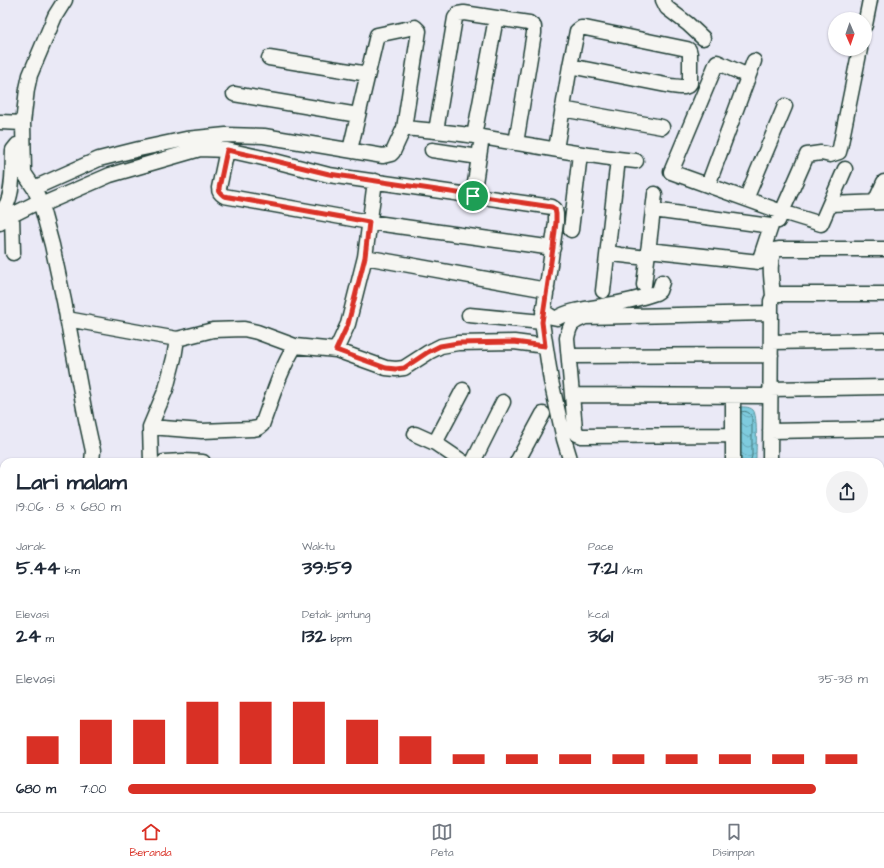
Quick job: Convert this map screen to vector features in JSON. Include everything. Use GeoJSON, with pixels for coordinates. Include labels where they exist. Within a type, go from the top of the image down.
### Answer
{"type":"FeatureCollection","features":[{"type":"Feature","properties":{"kind":"street"},"geometry":{"type":"LineString","coordinates":[[13,253],[6,213],[4,210],[12,190],[18,147],[18,127],[30,75],[54,16],[65,0]]}},
{"type":"Feature","properties":{"kind":"street"},"geometry":{"type":"LineString","coordinates":[[663,0],[667,8],[703,38]]}},
{"type":"Feature","properties":{"kind":"street"},"geometry":{"type":"LineString","coordinates":[[868,12],[870,0]]}},
{"type":"Feature","properties":{"kind":"street"},"geometry":{"type":"LineString","coordinates":[[436,131],[455,18],[458,14],[464,13],[529,23],[534,27],[516,143]]}},
{"type":"Feature","properties":{"kind":"street"},"geometry":{"type":"LineString","coordinates":[[473,196],[479,157],[478,136],[496,18]]}},
{"type":"Feature","properties":{"kind":"street"},"geometry":{"type":"LineString","coordinates":[[0,223],[6,213],[38,197],[99,159],[139,149],[186,140],[226,135],[264,136],[384,156],[391,154],[404,128],[419,31],[415,27],[377,35],[350,150]]}},
{"type":"Feature","properties":{"kind":"street"},"geometry":{"type":"LineString","coordinates":[[556,149],[562,109],[570,66],[577,30],[581,28],[690,50],[690,83],[685,88],[570,66]]}},
{"type":"Feature","properties":{"kind":"street"},"geometry":{"type":"LineString","coordinates":[[769,247],[782,212],[808,155],[821,153],[830,155],[839,152],[859,56]]}},
{"type":"Feature","properties":{"kind":"street"},"geometry":{"type":"LineString","coordinates":[[269,58],[368,74]]}},
{"type":"Feature","properties":{"kind":"street"},"geometry":{"type":"LineString","coordinates":[[708,186],[754,61]]}},
{"type":"Feature","properties":{"kind":"street"},"geometry":{"type":"LineString","coordinates":[[748,76],[717,62],[671,172],[746,200],[821,224],[845,169]]}},
{"type":"Feature","properties":{"kind":"street"},"geometry":{"type":"LineString","coordinates":[[234,94],[358,115]]}},
{"type":"Feature","properties":{"kind":"street"},"geometry":{"type":"LineString","coordinates":[[746,200],[785,106]]}},
{"type":"Feature","properties":{"kind":"street"},"geometry":{"type":"LineString","coordinates":[[562,109],[662,127]]}},
{"type":"Feature","properties":{"kind":"street"},"geometry":{"type":"LineString","coordinates":[[0,122],[18,127]]}},
{"type":"Feature","properties":{"kind":"street"},"geometry":{"type":"LineString","coordinates":[[404,128],[478,136],[580,154],[636,161]]}},
{"type":"Feature","properties":{"kind":"street"},"geometry":{"type":"LineString","coordinates":[[18,147],[24,173],[38,197],[52,245],[93,451],[92,458]]}},
{"type":"Feature","properties":{"kind":"street"},"geometry":{"type":"LineString","coordinates":[[38,197],[200,150],[227,150],[329,174],[552,207],[555,209],[556,214],[553,248],[543,317],[545,346],[551,381],[570,458]]}},
{"type":"Feature","properties":{"kind":"street"},"geometry":{"type":"LineString","coordinates":[[227,150],[219,188],[220,194],[224,196],[369,222],[553,248]]}},
{"type":"Feature","properties":{"kind":"street"},"geometry":{"type":"LineString","coordinates":[[432,150],[479,157]]}},
{"type":"Feature","properties":{"kind":"street"},"geometry":{"type":"LineString","coordinates":[[571,230],[580,154]]}},
{"type":"Feature","properties":{"kind":"street"},"geometry":{"type":"LineString","coordinates":[[603,291],[618,159]]}},
{"type":"Feature","properties":{"kind":"street"},"geometry":{"type":"LineString","coordinates":[[336,350],[348,324],[365,257],[375,181]]}},
{"type":"Feature","properties":{"kind":"street"},"geometry":{"type":"LineString","coordinates":[[830,204],[879,202],[884,182]]}},
{"type":"Feature","properties":{"kind":"street"},"geometry":{"type":"LineString","coordinates":[[644,285],[655,194]]}},
{"type":"Feature","properties":{"kind":"street"},"geometry":{"type":"LineString","coordinates":[[608,253],[648,254],[759,262],[771,226],[653,210]]}},
{"type":"Feature","properties":{"kind":"street"},"geometry":{"type":"LineString","coordinates":[[770,458],[771,301],[774,296],[771,257],[774,250],[786,248],[884,249]]}},
{"type":"Feature","properties":{"kind":"street"},"geometry":{"type":"LineString","coordinates":[[365,257],[547,290]]}},
{"type":"Feature","properties":{"kind":"street"},"geometry":{"type":"LineString","coordinates":[[469,315],[557,318],[562,315],[594,307],[626,302],[656,293],[659,291],[662,282]]}},
{"type":"Feature","properties":{"kind":"street"},"geometry":{"type":"LineString","coordinates":[[774,296],[776,294],[884,294]]}},
{"type":"Feature","properties":{"kind":"street"},"geometry":{"type":"LineString","coordinates":[[733,436],[582,436],[577,434],[575,429],[567,338],[569,328],[576,321],[585,317],[771,313]]}},
{"type":"Feature","properties":{"kind":"street"},"geometry":{"type":"LineString","coordinates":[[67,319],[177,339],[213,330],[244,329],[257,332],[295,346],[336,350],[386,368],[396,369],[404,368],[440,346],[458,343],[514,342],[545,346]]}},
{"type":"Feature","properties":{"kind":"street"},"geometry":{"type":"LineString","coordinates":[[151,458],[150,427],[166,389],[177,339]]}},
{"type":"Feature","properties":{"kind":"street"},"geometry":{"type":"LineString","coordinates":[[569,356],[771,348],[884,340]]}},
{"type":"Feature","properties":{"kind":"street"},"geometry":{"type":"LineString","coordinates":[[150,427],[202,431],[258,428],[262,424],[283,369],[295,346]]}},
{"type":"Feature","properties":{"kind":"street"},"geometry":{"type":"LineString","coordinates":[[572,395],[733,396],[770,392],[884,387]]}},
{"type":"Feature","properties":{"kind":"street"},"geometry":{"type":"LineString","coordinates":[[435,443],[463,390]]}},
{"type":"Feature","properties":{"kind":"street"},"geometry":{"type":"LineString","coordinates":[[733,396],[733,458]]}},
{"type":"Feature","properties":{"kind":"street"},"geometry":{"type":"LineString","coordinates":[[475,458],[503,402]]}},
{"type":"Feature","properties":{"kind":"street"},"geometry":{"type":"LineString","coordinates":[[519,458],[543,414]]}},
{"type":"Feature","properties":{"kind":"street"},"geometry":{"type":"LineString","coordinates":[[770,431],[884,429]]}},
{"type":"Feature","properties":{"kind":"street"},"geometry":{"type":"LineString","coordinates":[[415,434],[435,443],[457,458]]}},
{"type":"Feature","properties":{"kind":"water"},"geometry":{"type":"Polygon","coordinates":[[[737,407],[750,408],[755,413],[756,418],[756,458],[740,458],[738,453],[737,407]]]}},
{"type":"Feature","properties":{"kind":"route"},"geometry":{"type":"LineString","coordinates":[[227,150],[329,174],[473,196],[552,207],[555,209],[556,222],[542,322],[545,346],[514,342],[458,343],[440,346],[404,368],[396,369],[386,368],[336,350],[348,324],[365,257],[369,222],[224,196],[220,194],[219,188],[227,150]]}}]}
